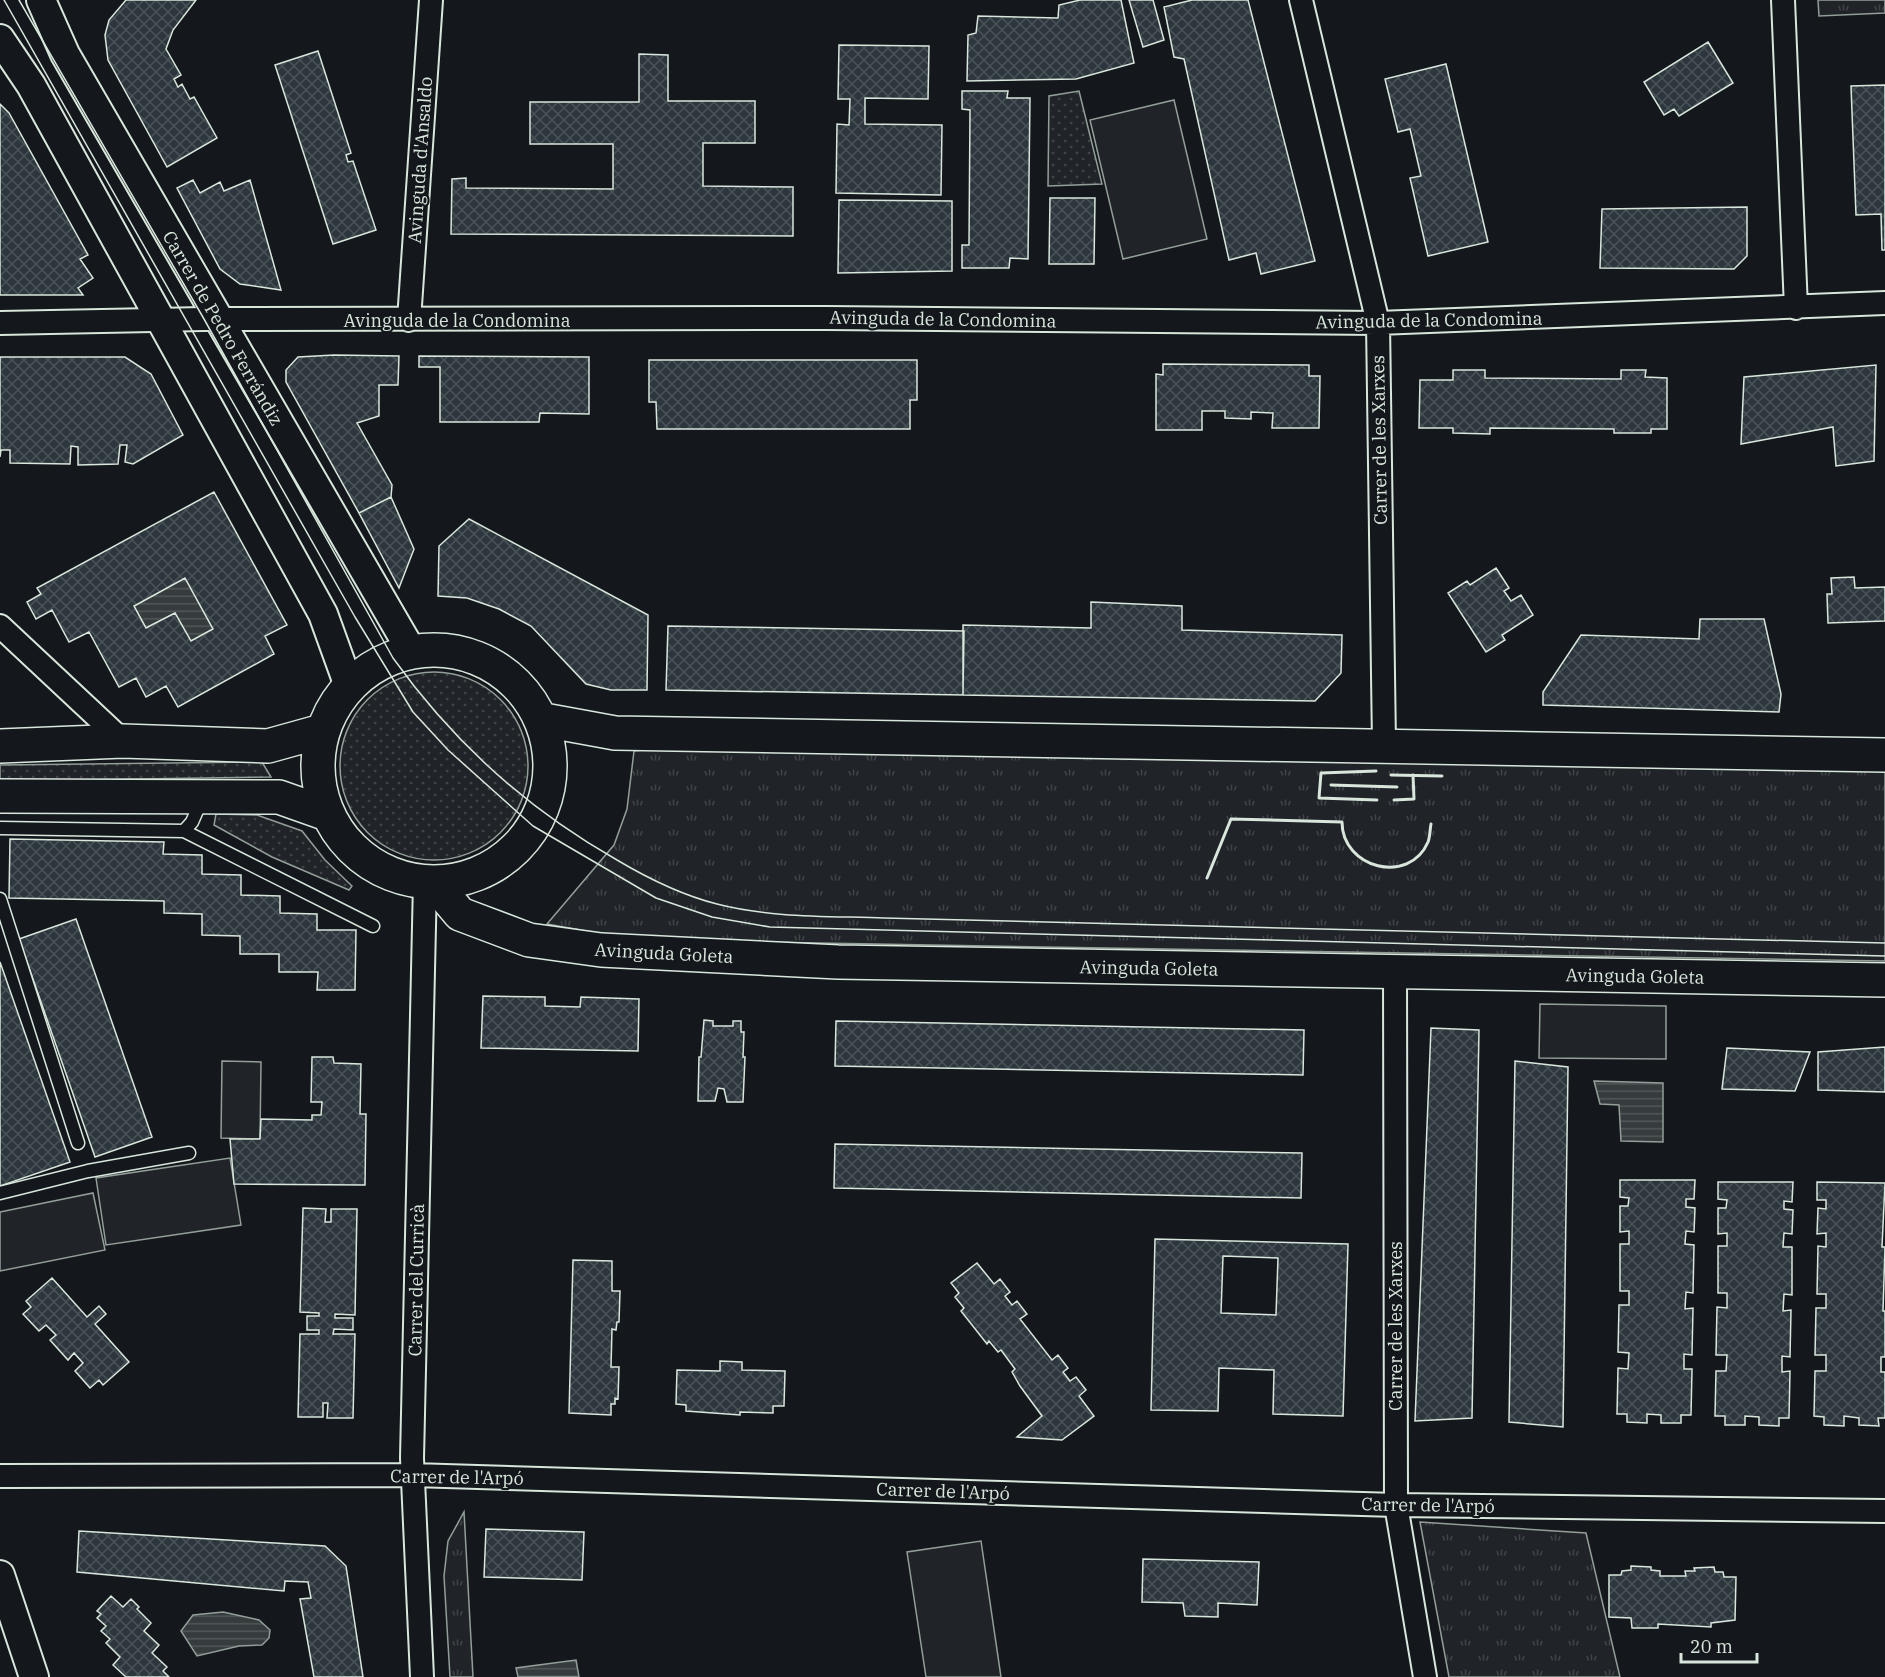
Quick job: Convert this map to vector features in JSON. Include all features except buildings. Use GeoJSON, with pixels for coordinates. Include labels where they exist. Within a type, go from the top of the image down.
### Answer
{"type":"FeatureCollection","features":[{"type":"Feature","properties":{"kind":"main road"},"geometry":{"type":"LineString","coordinates":[[443,651],[482,661],[532,698],[544,720],[553,753],[548,785],[533,826],[517,847],[478,873],[430,883],[389,874],[357,854],[327,814],[317,774],[322,731],[334,704],[349,686],[381,662],[412,652],[443,651]]}},
{"type":"Feature","properties":{"kind":"main road"},"geometry":{"type":"LineString","coordinates":[[544,720],[615,733],[1384,744],[1885,755]]}},
{"type":"Feature","properties":{"kind":"main road"},"geometry":{"type":"LineString","coordinates":[[0,746],[123,741],[268,746],[322,731]]}},
{"type":"Feature","properties":{"kind":"main road"},"geometry":{"type":"LineString","coordinates":[[0,796],[279,797],[327,814]]}},
{"type":"Feature","properties":{"kind":"main road","name":"Avinguda Goleta"},"geometry":{"type":"LineString","coordinates":[[430,883],[460,914],[529,940],[601,950],[838,963],[1885,980]]}},
{"type":"Feature","properties":{"kind":"street","name":"Carrer de Pedro Ferrándiz"},"geometry":{"type":"LineString","coordinates":[[41,0],[65,54],[412,652]]}},
{"type":"Feature","properties":{"kind":"street","name":"Avinguda d'Ansaldo"},"geometry":{"type":"LineString","coordinates":[[409,320],[431,0]]}},
{"type":"Feature","properties":{"kind":"street","name":"Carrer de les Xarxes"},"geometry":{"type":"LineString","coordinates":[[1300,0],[1378,323],[1384,744]]}},
{"type":"Feature","properties":{"kind":"street"},"geometry":{"type":"LineString","coordinates":[[1783,0],[1796,308]]}},
{"type":"Feature","properties":{"kind":"street"},"geometry":{"type":"LineString","coordinates":[[0,39],[31,85],[323,614],[349,686]]}},
{"type":"Feature","properties":{"kind":"street","name":"Avinguda de la Condomina"},"geometry":{"type":"LineString","coordinates":[[0,323],[218,319],[827,318],[1378,323],[1885,303]]}},
{"type":"Feature","properties":{"kind":"street"},"geometry":{"type":"LineString","coordinates":[[0,626],[123,741]]}},
{"type":"Feature","properties":{"kind":"street","name":"Carrer del Curricà"},"geometry":{"type":"LineString","coordinates":[[422,1677],[413,1475],[430,883]]}},
{"type":"Feature","properties":{"kind":"street","name":"Carrer de les Xarxes"},"geometry":{"type":"LineString","coordinates":[[1395,972],[1396,1505],[1425,1677]]}},
{"type":"Feature","properties":{"kind":"street","name":"Carrer de l'Arpó"},"geometry":{"type":"LineString","coordinates":[[0,1476],[413,1475],[1396,1505],[1885,1512]]}},
{"type":"Feature","properties":{"kind":"street"},"geometry":{"type":"LineString","coordinates":[[0,1575],[34,1677]]}},
{"type":"Feature","properties":{"kind":"lane"},"geometry":{"type":"LineString","coordinates":[[184,831],[192,822],[202,797]]}},
{"type":"Feature","properties":{"kind":"lane"},"geometry":{"type":"LineString","coordinates":[[0,828],[184,831],[373,926]]}},
{"type":"Feature","properties":{"kind":"lane"},"geometry":{"type":"LineString","coordinates":[[0,899],[78,1143]]}},
{"type":"Feature","properties":{"kind":"lane"},"geometry":{"type":"LineString","coordinates":[[0,1193],[88,1171],[189,1153]]}},
{"type":"Feature","properties":{"kind":"green space"},"geometry":{"type":"Polygon","coordinates":[[[1818,0],[1885,0],[1885,13],[1819,16],[1818,0]]]}},
{"type":"Feature","properties":{"kind":"green space"},"geometry":{"type":"Polygon","coordinates":[[[1079,91],[1102,184],[1048,186],[1049,96],[1079,91]]]}},
{"type":"Feature","properties":{"kind":"green space"},"geometry":{"type":"Polygon","coordinates":[[[1174,100],[1207,239],[1123,259],[1090,120],[1174,100]]]}},
{"type":"Feature","properties":{"kind":"green space"},"geometry":{"type":"Polygon","coordinates":[[[425,672],[443,672],[470,679],[501,699],[521,730],[528,766],[521,802],[501,833],[470,853],[443,860],[425,860],[390,849],[374,839],[361,826],[344,793],[340,775],[340,757],[351,722],[361,706],[374,693],[407,676],[425,672]]]}},
{"type":"Feature","properties":{"kind":"green space"},"geometry":{"type":"Polygon","coordinates":[[[671,747],[1885,765],[1885,961],[637,940],[547,924],[614,845],[627,809],[634,751],[671,747]]]}},
{"type":"Feature","properties":{"kind":"green space"},"geometry":{"type":"Polygon","coordinates":[[[262,762],[271,777],[0,781],[0,765],[262,762]]]}},
{"type":"Feature","properties":{"kind":"green space"},"geometry":{"type":"Polygon","coordinates":[[[216,814],[257,815],[302,831],[325,860],[352,886],[349,890],[272,857],[214,825],[216,814]]]}},
{"type":"Feature","properties":{"kind":"green space"},"geometry":{"type":"Polygon","coordinates":[[[1540,1004],[1666,1006],[1666,1059],[1539,1058],[1540,1004]]]}},
{"type":"Feature","properties":{"kind":"green space"},"geometry":{"type":"Polygon","coordinates":[[[222,1061],[261,1062],[260,1139],[221,1138],[222,1061]]]}},
{"type":"Feature","properties":{"kind":"green space"},"geometry":{"type":"Polygon","coordinates":[[[230,1158],[241,1225],[106,1245],[96,1178],[230,1158]]]}},
{"type":"Feature","properties":{"kind":"green space"},"geometry":{"type":"Polygon","coordinates":[[[93,1193],[105,1250],[0,1271],[0,1212],[93,1193]]]}},
{"type":"Feature","properties":{"kind":"green space"},"geometry":{"type":"Polygon","coordinates":[[[464,1512],[473,1677],[450,1677],[444,1576],[448,1541],[464,1512]]]}},
{"type":"Feature","properties":{"kind":"green space"},"geometry":{"type":"Polygon","coordinates":[[[1420,1522],[1586,1533],[1620,1677],[1449,1677],[1420,1522]]]}},
{"type":"Feature","properties":{"kind":"green space"},"geometry":{"type":"Polygon","coordinates":[[[981,1541],[1001,1677],[926,1677],[907,1552],[981,1541]]]}},
{"type":"Feature","properties":{"kind":"shaded area"},"geometry":{"type":"Polygon","coordinates":[[[185,578],[213,629],[191,641],[175,613],[146,628],[134,606],[185,578]]]}},
{"type":"Feature","properties":{"kind":"shaded area"},"geometry":{"type":"Polygon","coordinates":[[[1594,1081],[1663,1083],[1663,1142],[1621,1141],[1619,1105],[1600,1104],[1594,1081]]]}},
{"type":"Feature","properties":{"kind":"shaded area"},"geometry":{"type":"Polygon","coordinates":[[[223,1612],[259,1620],[270,1630],[269,1638],[262,1645],[239,1646],[197,1656],[181,1631],[193,1615],[223,1612]]]}},
{"type":"Feature","properties":{"kind":"shaded area"},"geometry":{"type":"Polygon","coordinates":[[[576,1660],[579,1677],[518,1677],[516,1668],[576,1660]]]}},
{"type":"Feature","properties":{"kind":"tram line"},"geometry":{"type":"LineString","coordinates":[[4,0],[355,617],[413,712],[448,750],[533,826],[656,898],[712,917],[770,927],[1885,956]]}},
{"type":"Feature","properties":{"kind":"tram line"},"geometry":{"type":"LineString","coordinates":[[19,0],[204,319],[393,658],[441,718],[522,796],[584,840],[653,880],[691,896],[737,909],[800,915],[1885,943]]}},
{"type":"Feature","properties":{"kind":"wall"},"geometry":{"type":"LineString","coordinates":[[1376,771],[1321,773],[1319,798],[1377,800]]}},
{"type":"Feature","properties":{"kind":"wall"},"geometry":{"type":"LineString","coordinates":[[1391,775],[1442,776]]}},
{"type":"Feature","properties":{"kind":"wall"},"geometry":{"type":"LineString","coordinates":[[1394,800],[1414,799],[1413,775]]}},
{"type":"Feature","properties":{"kind":"wall"},"geometry":{"type":"LineString","coordinates":[[1331,785],[1397,787]]}},
{"type":"Feature","properties":{"kind":"wall"},"geometry":{"type":"LineString","coordinates":[[1207,878],[1231,819],[1342,822],[1345,838],[1353,851],[1364,860],[1378,866],[1392,867],[1407,864],[1419,856],[1428,842],[1431,824]]}}]}
